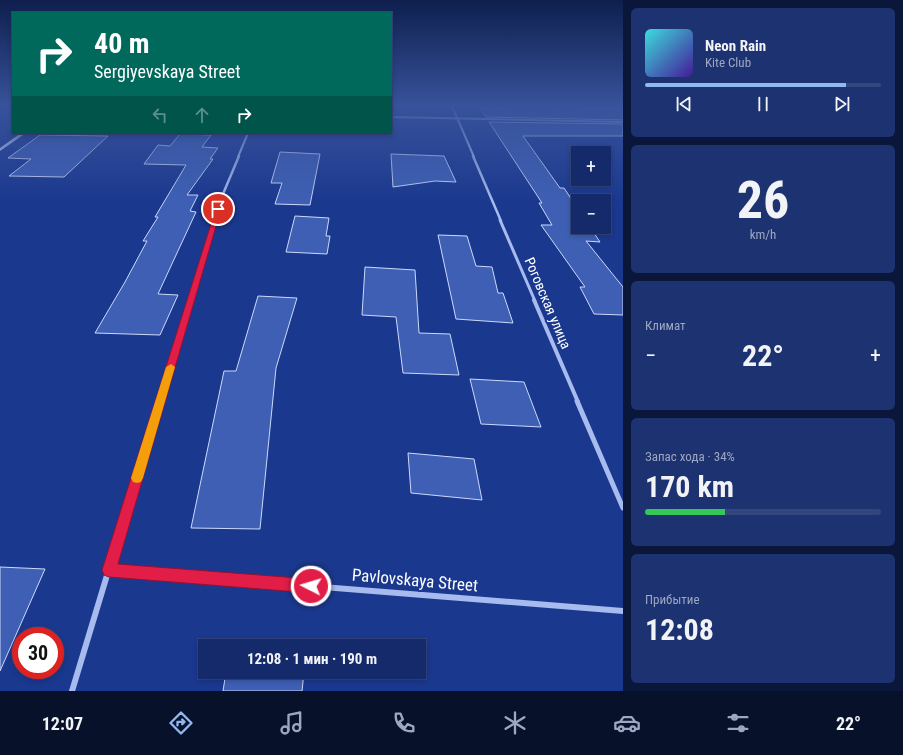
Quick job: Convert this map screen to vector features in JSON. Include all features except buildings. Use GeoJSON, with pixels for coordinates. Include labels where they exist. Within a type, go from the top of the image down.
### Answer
{"type":"FeatureCollection","features":[{"type":"Feature","properties":{"kind":"street"},"geometry":{"type":"LineString","coordinates":[[0,150],[17,138]]}},
{"type":"Feature","properties":{"kind":"street"},"geometry":{"type":"LineString","coordinates":[[72,691],[223,194],[246,138]]}},
{"type":"Feature","properties":{"kind":"street","name":"Роговская улица"},"geometry":{"type":"LineString","coordinates":[[467,138],[623,508]]}},
{"type":"Feature","properties":{"kind":"street","name":"Pavlovskaya Street"},"geometry":{"type":"LineString","coordinates":[[109,570],[623,611]]}},
{"type":"Feature","properties":{"kind":"slow traffic"},"geometry":{"type":"LineString","coordinates":[[137,478],[171,367]]}},
{"type":"Feature","properties":{"kind":"route"},"geometry":{"type":"LineString","coordinates":[[218,209],[109,570],[311,586]]}}]}
